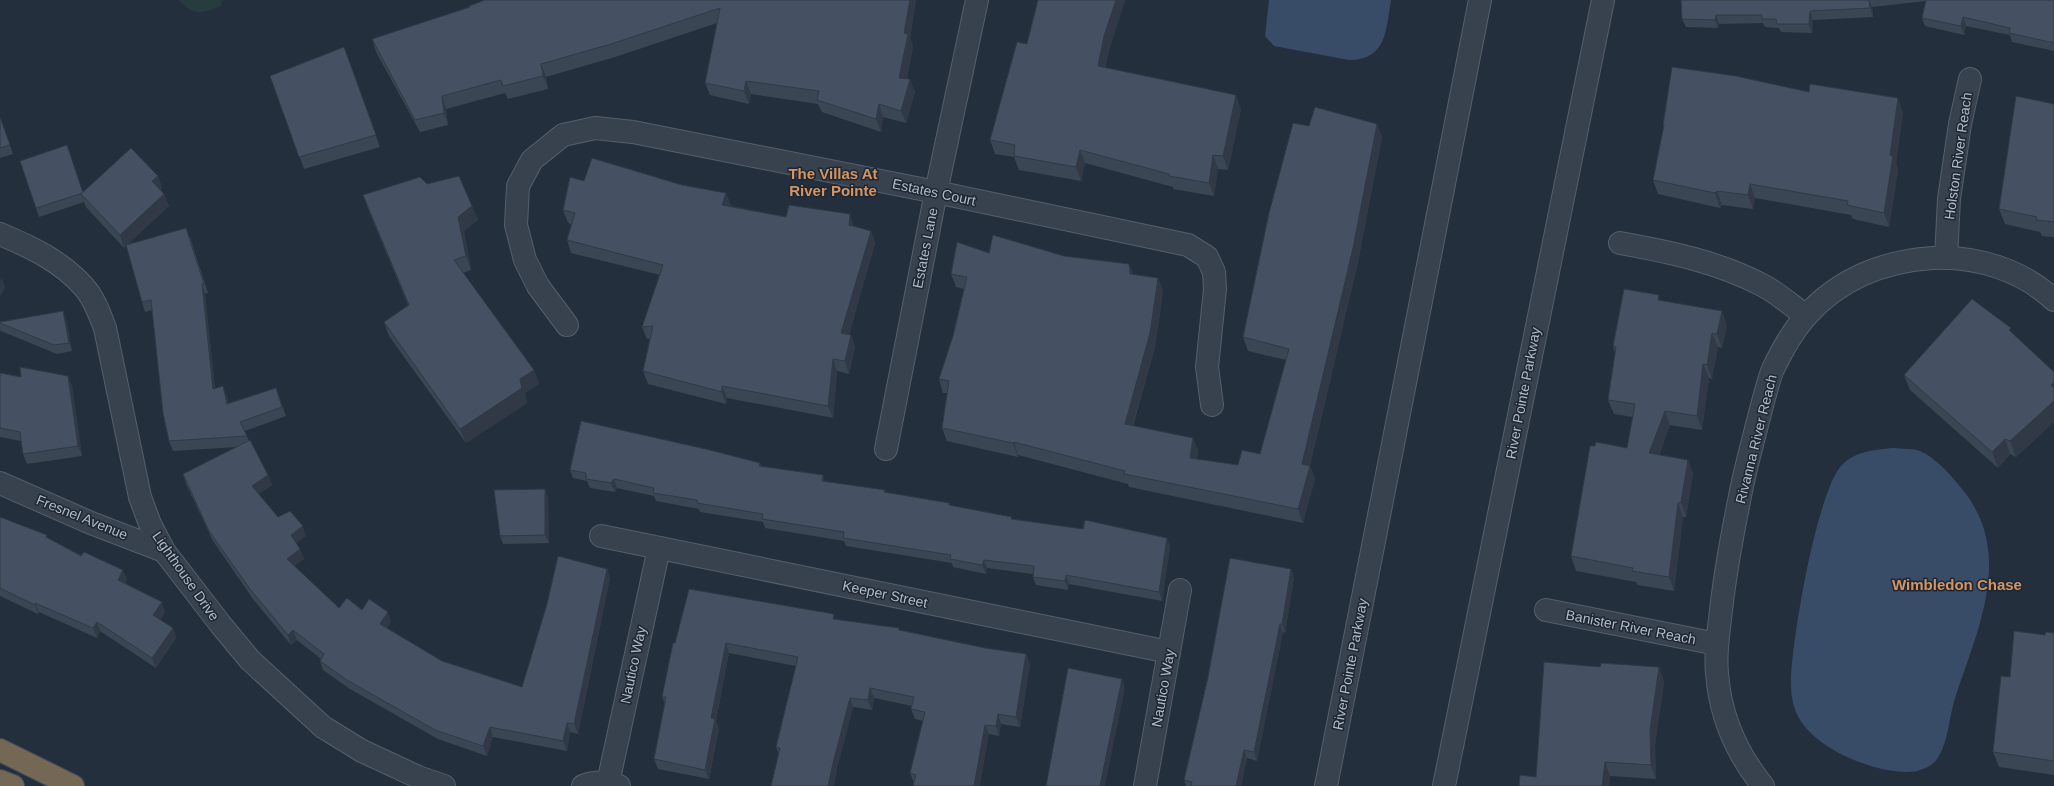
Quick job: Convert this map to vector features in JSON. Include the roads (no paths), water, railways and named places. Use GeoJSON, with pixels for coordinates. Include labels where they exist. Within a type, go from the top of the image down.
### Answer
{"type":"FeatureCollection","features":[{"type":"Feature","properties":{"kind":"highway"},"geometry":{"type":"LineString","coordinates":[[0,750],[73,786]]}},
{"type":"Feature","properties":{"kind":"highway"},"geometry":{"type":"LineString","coordinates":[[0,781],[13,786]]}},
{"type":"Feature","properties":{"kind":"street","name":"Estates Lane"},"geometry":{"type":"LineString","coordinates":[[886,449],[936,192],[977,0]]}},
{"type":"Feature","properties":{"kind":"street","name":"River Pointe Parkway"},"geometry":{"type":"LineString","coordinates":[[1326,786],[1480,0]]}},
{"type":"Feature","properties":{"kind":"street","name":"River Pointe Parkway"},"geometry":{"type":"LineString","coordinates":[[1444,786],[1603,0]]}},
{"type":"Feature","properties":{"kind":"street","name":"Holston River Reach"},"geometry":{"type":"LineString","coordinates":[[1946,258],[1949,199],[1960,124],[1970,79]]}},
{"type":"Feature","properties":{"kind":"street","name":"Estates Court"},"geometry":{"type":"LineString","coordinates":[[567,325],[538,286],[525,260],[516,225],[518,186],[532,160],[563,135],[595,128],[633,132],[936,192],[1188,245],[1207,257],[1214,272],[1215,289],[1207,367],[1212,405]]}},
{"type":"Feature","properties":{"kind":"street","name":"Lighthouse Drive"},"geometry":{"type":"LineString","coordinates":[[0,234],[36,249],[67,272],[85,288],[98,309],[105,328],[140,497],[150,524],[164,551],[221,626],[250,660],[322,726],[362,751],[418,777],[444,786]]}},
{"type":"Feature","properties":{"kind":"street"},"geometry":{"type":"LineString","coordinates":[[1620,243],[1680,254],[1728,270],[1765,286],[1806,316]]}},
{"type":"Feature","properties":{"kind":"street","name":"Rivanna River Reach"},"geometry":{"type":"LineString","coordinates":[[1753,782],[1734,740],[1722,707],[1717,673],[1717,644],[1732,535],[1753,436],[1773,370],[1788,339],[1806,316],[1825,297],[1848,281],[1874,269],[1909,260],[1946,258],[1979,262],[2013,272],[2044,291],[2054,300]]}},
{"type":"Feature","properties":{"kind":"street","name":"Fresnel Avenue"},"geometry":{"type":"LineString","coordinates":[[0,483],[91,523],[164,551]]}},
{"type":"Feature","properties":{"kind":"street","name":"Keeper Street"},"geometry":{"type":"LineString","coordinates":[[601,536],[1169,652]]}},
{"type":"Feature","properties":{"kind":"street","name":"Nautico Way"},"geometry":{"type":"LineString","coordinates":[[614,784],[658,548]]}},
{"type":"Feature","properties":{"kind":"street","name":"Nautico Way"},"geometry":{"type":"LineString","coordinates":[[1145,786],[1180,590]]}},
{"type":"Feature","properties":{"kind":"street","name":"Banister River Reach"},"geometry":{"type":"LineString","coordinates":[[1546,610],[1717,644]]}},
{"type":"Feature","properties":{"kind":"street"},"geometry":{"type":"LineString","coordinates":[[584,786],[596,782],[614,784]]}},
{"type":"Feature","properties":{"kind":"water"},"geometry":{"type":"Polygon","coordinates":[[[1269,0],[1391,0],[1386,32],[1378,49],[1371,55],[1362,59],[1349,60],[1274,46],[1265,36],[1269,0]]]}},
{"type":"Feature","properties":{"kind":"water"},"geometry":{"type":"Polygon","coordinates":[[[1893,448],[1912,449],[1922,452],[1937,462],[1957,483],[1975,508],[1985,533],[1989,560],[1988,586],[1982,613],[1975,641],[1954,703],[1944,745],[1937,759],[1931,765],[1924,769],[1911,772],[1876,768],[1843,755],[1828,746],[1814,736],[1803,725],[1796,712],[1791,690],[1795,636],[1807,569],[1823,504],[1833,480],[1842,465],[1847,460],[1866,452],[1893,448]]]}},
{"type":"Feature","properties":{"kind":"district","name":"The Villas At River Pointe"},"geometry":{"type":"Point","coordinates":[833,182]}},
{"type":"Feature","properties":{"kind":"district","name":"Wimbledon Chase"},"geometry":{"type":"Point","coordinates":[1957,584]}}]}
